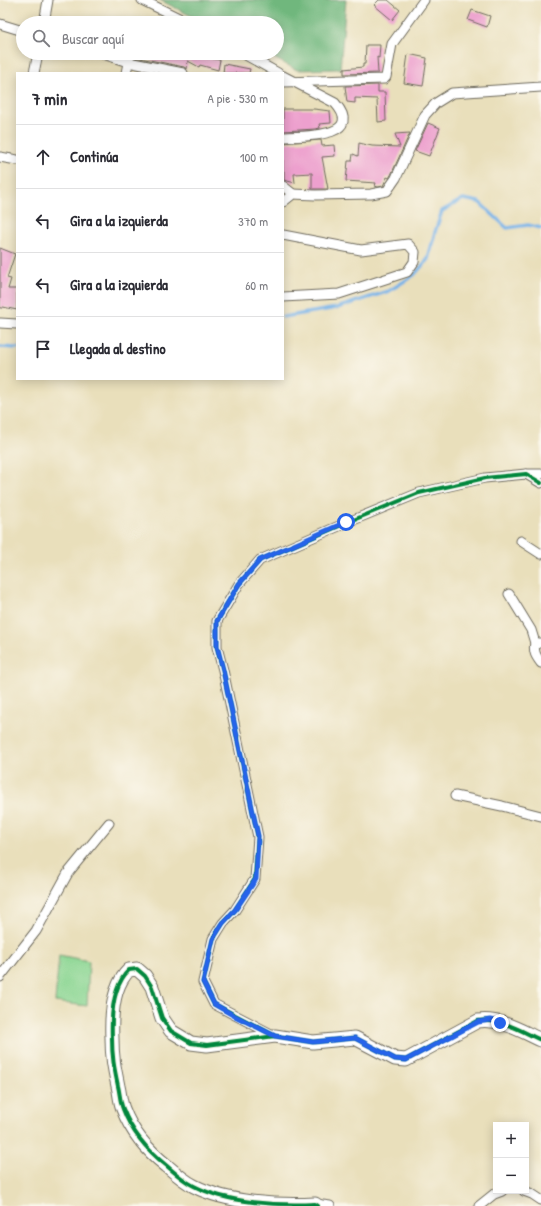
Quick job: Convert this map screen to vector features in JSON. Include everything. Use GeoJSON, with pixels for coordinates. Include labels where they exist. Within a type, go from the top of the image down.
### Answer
{"type":"FeatureCollection","features":[{"type":"Feature","properties":{"kind":"street"},"geometry":{"type":"LineString","coordinates":[[45,16],[48,0]]}},
{"type":"Feature","properties":{"kind":"street"},"geometry":{"type":"LineString","coordinates":[[142,0],[175,16]]}},
{"type":"Feature","properties":{"kind":"street"},"geometry":{"type":"LineString","coordinates":[[284,82],[385,78],[392,44],[424,0]]}},
{"type":"Feature","properties":{"kind":"street"},"geometry":{"type":"LineString","coordinates":[[0,24],[16,29]]}},
{"type":"Feature","properties":{"kind":"street"},"geometry":{"type":"LineString","coordinates":[[34,72],[37,60]]}},
{"type":"Feature","properties":{"kind":"street"},"geometry":{"type":"LineString","coordinates":[[126,72],[129,60]]}},
{"type":"Feature","properties":{"kind":"street"},"geometry":{"type":"LineString","coordinates":[[136,60],[179,72]]}},
{"type":"Feature","properties":{"kind":"street"},"geometry":{"type":"LineString","coordinates":[[255,60],[276,72]]}},
{"type":"Feature","properties":{"kind":"street"},"geometry":{"type":"LineString","coordinates":[[284,77],[335,103],[341,110],[343,117],[342,123],[334,132],[316,136],[284,137]]}},
{"type":"Feature","properties":{"kind":"street"},"geometry":{"type":"LineString","coordinates":[[284,187],[293,194],[315,195],[371,194],[387,191],[396,178],[425,115],[436,103],[452,93],[541,87]]}},
{"type":"Feature","properties":{"kind":"street"},"geometry":{"type":"LineString","coordinates":[[0,157],[16,158]]}},
{"type":"Feature","properties":{"kind":"street"},"geometry":{"type":"LineString","coordinates":[[284,201],[293,194]]}},
{"type":"Feature","properties":{"kind":"street"},"geometry":{"type":"LineString","coordinates":[[284,234],[361,250],[408,244],[415,252],[414,262],[407,272],[339,294],[284,297]]}},
{"type":"Feature","properties":{"kind":"street"},"geometry":{"type":"LineString","coordinates":[[0,322],[16,324]]}},
{"type":"Feature","properties":{"kind":"street"},"geometry":{"type":"LineString","coordinates":[[526,474],[541,483]]}},
{"type":"Feature","properties":{"kind":"street"},"geometry":{"type":"LineString","coordinates":[[275,1036],[214,1004],[203,982],[213,939],[256,879],[258,836],[217,646],[217,621],[239,584],[260,560],[346,522],[419,493],[485,478],[541,474]]}},
{"type":"Feature","properties":{"kind":"street"},"geometry":{"type":"LineString","coordinates":[[521,542],[541,554]]}},
{"type":"Feature","properties":{"kind":"street"},"geometry":{"type":"LineString","coordinates":[[509,594],[538,643],[534,650],[535,655],[541,663]]}},
{"type":"Feature","properties":{"kind":"street"},"geometry":{"type":"LineString","coordinates":[[455,796],[541,816]]}},
{"type":"Feature","properties":{"kind":"street"},"geometry":{"type":"LineString","coordinates":[[0,977],[36,931],[68,873],[109,823]]}},
{"type":"Feature","properties":{"kind":"street"},"geometry":{"type":"LineString","coordinates":[[330,1206],[252,1202],[219,1195],[194,1186],[178,1176],[153,1155],[138,1137],[122,1108],[112,1059],[112,1021],[116,993],[122,976],[129,970],[138,969],[145,976],[152,987],[162,1018],[171,1031],[191,1043],[207,1045],[275,1036],[313,1042],[355,1038],[395,1059],[406,1060],[478,1022],[490,1020],[516,1028],[541,1040]]}},
{"type":"Feature","properties":{"kind":"street"},"geometry":{"type":"LineString","coordinates":[[529,1193],[541,1200]]}},
{"type":"Feature","properties":{"kind":"street"},"geometry":{"type":"LineString","coordinates":[[479,1206],[494,1194]]}},
{"type":"Feature","properties":{"kind":"green space"},"geometry":{"type":"Polygon","coordinates":[[[160,0],[346,0],[340,69],[297,70],[278,60],[284,60],[284,16],[191,16],[160,0]]]}},
{"type":"Feature","properties":{"kind":"green space"},"geometry":{"type":"Polygon","coordinates":[[[59,955],[89,961],[87,1006],[55,1002],[59,955]]]}},
{"type":"Feature","properties":{"kind":"building"},"geometry":{"type":"Polygon","coordinates":[[[379,0],[388,0],[400,10],[392,20],[374,5],[379,0]]]}},
{"type":"Feature","properties":{"kind":"building"},"geometry":{"type":"Polygon","coordinates":[[[472,10],[490,16],[487,27],[468,20],[472,10]]]}},
{"type":"Feature","properties":{"kind":"building"},"geometry":{"type":"Polygon","coordinates":[[[366,45],[380,45],[379,58],[377,57],[378,73],[344,74],[344,69],[363,67],[363,64],[365,64],[366,45]]]}},
{"type":"Feature","properties":{"kind":"building"},"geometry":{"type":"Polygon","coordinates":[[[408,54],[427,58],[423,86],[404,83],[408,54]]]}},
{"type":"Feature","properties":{"kind":"building"},"geometry":{"type":"Polygon","coordinates":[[[150,60],[220,60],[218,70],[200,65],[199,67],[188,61],[187,69],[184,67],[150,60]]]}},
{"type":"Feature","properties":{"kind":"building"},"geometry":{"type":"Polygon","coordinates":[[[224,64],[250,69],[249,72],[223,72],[224,64]]]}},
{"type":"Feature","properties":{"kind":"building"},"geometry":{"type":"Polygon","coordinates":[[[378,85],[378,92],[385,92],[386,121],[378,122],[377,99],[355,98],[355,103],[347,102],[345,86],[378,85]]]}},
{"type":"Feature","properties":{"kind":"building"},"geometry":{"type":"Polygon","coordinates":[[[284,109],[314,109],[330,111],[331,123],[319,124],[320,128],[284,131],[284,109]]]}},
{"type":"Feature","properties":{"kind":"building"},"geometry":{"type":"Polygon","coordinates":[[[428,123],[440,128],[429,156],[415,151],[428,123]]]}},
{"type":"Feature","properties":{"kind":"building"},"geometry":{"type":"Polygon","coordinates":[[[410,133],[391,175],[389,178],[387,177],[383,186],[375,186],[376,183],[346,181],[348,161],[352,161],[353,154],[358,156],[359,143],[372,146],[400,147],[395,134],[410,133]]]}},
{"type":"Feature","properties":{"kind":"building"},"geometry":{"type":"Polygon","coordinates":[[[321,140],[322,146],[334,145],[335,156],[322,157],[328,189],[312,189],[312,173],[294,174],[295,183],[284,180],[284,143],[321,140]]]}},
{"type":"Feature","properties":{"kind":"building"},"geometry":{"type":"Polygon","coordinates":[[[0,248],[15,254],[7,278],[11,279],[8,289],[16,289],[16,310],[3,307],[0,308],[0,248]]]}},
{"type":"Feature","properties":{"kind":"waterway"},"geometry":{"type":"LineString","coordinates":[[284,317],[337,308],[389,291],[414,275],[428,259],[442,211],[463,199],[479,202],[507,228],[528,225],[541,228]]}},
{"type":"Feature","properties":{"kind":"waterway"},"geometry":{"type":"LineString","coordinates":[[0,347],[16,348]]}},
{"type":"Feature","properties":{"kind":"cycle path"},"geometry":{"type":"LineString","coordinates":[[275,1036],[214,1004],[203,982],[213,939],[223,923],[235,910],[255,879],[258,837],[217,647],[217,621],[239,584],[260,560],[346,523],[419,493],[485,478],[526,474],[541,483]]}},
{"type":"Feature","properties":{"kind":"cycle path"},"geometry":{"type":"LineString","coordinates":[[318,1206],[315,1204],[269,1204],[237,1200],[207,1192],[190,1184],[180,1177],[153,1154],[141,1141],[131,1126],[122,1106],[112,1051],[112,1011],[119,984],[129,970],[137,969],[145,976],[152,987],[162,1018],[171,1031],[191,1043],[207,1045],[275,1036],[313,1042],[355,1038],[395,1059],[406,1060],[478,1021],[495,1021],[503,1023],[541,1040]]}},
{"type":"Feature","properties":{"kind":"route"},"geometry":{"type":"LineString","coordinates":[[346,522],[260,560],[239,584],[217,621],[217,646],[258,836],[256,879],[213,939],[203,982],[214,1004],[275,1036],[292,1040],[313,1042],[355,1038],[395,1059],[406,1060],[478,1022],[490,1020],[500,1023]]}}]}
